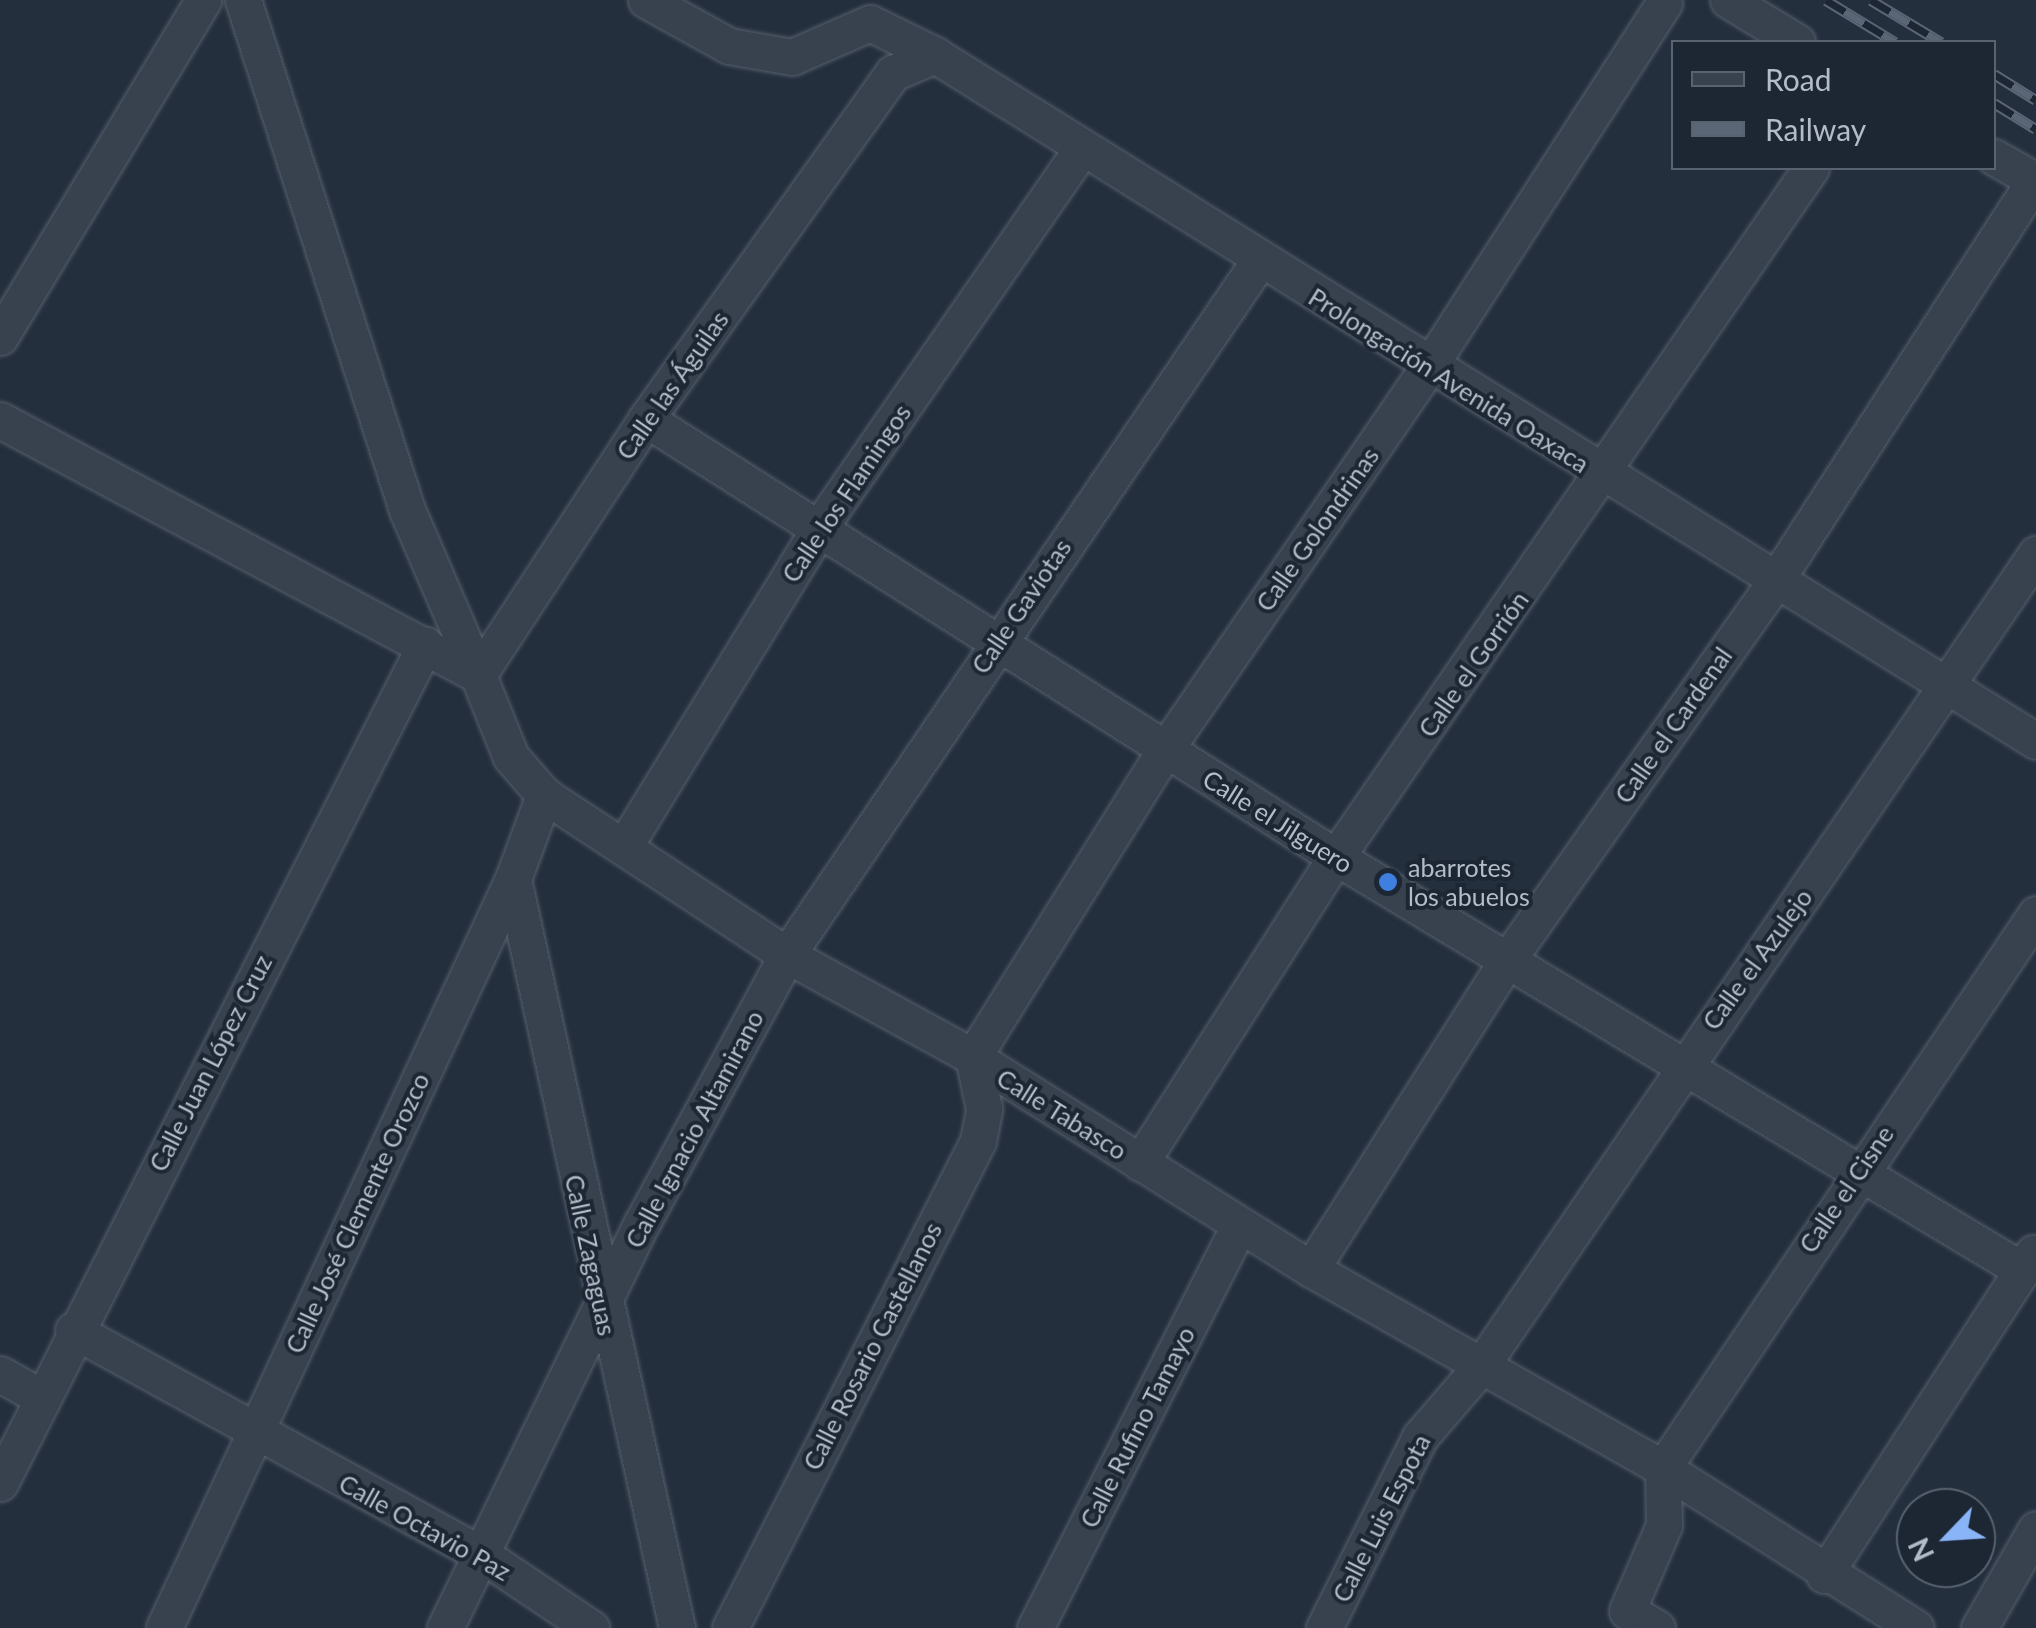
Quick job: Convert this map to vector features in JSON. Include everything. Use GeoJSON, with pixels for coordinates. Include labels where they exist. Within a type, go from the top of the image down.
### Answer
{"type":"FeatureCollection","features":[{"type":"Feature","properties":{"kind":"street"},"geometry":{"type":"LineString","coordinates":[[0,337],[203,0]]}},
{"type":"Feature","properties":{"kind":"street","name":"Calle Tabasco"},"geometry":{"type":"LineString","coordinates":[[244,0],[407,510],[511,756],[544,795],[787,954],[973,1057],[1311,1270],[1663,1468],[1824,1576],[1916,1628]]}},
{"type":"Feature","properties":{"kind":"street","name":"Prolongación Avenida Oaxaca"},"geometry":{"type":"LineString","coordinates":[[646,0],[729,46],[792,57],[870,23],[935,55],[1080,151],[1428,368],[2036,741]]}},
{"type":"Feature","properties":{"kind":"street"},"geometry":{"type":"LineString","coordinates":[[1728,0],[1794,40]]}},
{"type":"Feature","properties":{"kind":"street","name":"Calle Golondrinas"},"geometry":{"type":"LineString","coordinates":[[973,1057],[1165,750],[1428,368],[1663,1]]}},
{"type":"Feature","properties":{"kind":"street","name":"Calle las Águilas"},"geometry":{"type":"LineString","coordinates":[[478,675],[646,420],[893,72],[935,55]]}},
{"type":"Feature","properties":{"kind":"street","name":"Calle los Flamingos"},"geometry":{"type":"LineString","coordinates":[[625,845],[819,528],[1080,151]]}},
{"type":"Feature","properties":{"kind":"street"},"geometry":{"type":"LineString","coordinates":[[1996,158],[2035,181]]}},
{"type":"Feature","properties":{"kind":"street","name":"Calle el Gorrión"},"geometry":{"type":"LineString","coordinates":[[1140,1163],[1336,858],[1605,477],[1811,170]]}},
{"type":"Feature","properties":{"kind":"street","name":"Calle el Cardenal"},"geometry":{"type":"LineString","coordinates":[[1311,1270],[1508,959],[1774,583],[2035,181]]}},
{"type":"Feature","properties":{"kind":"street","name":"Calle Gaviotas"},"geometry":{"type":"LineString","coordinates":[[787,954],[1258,260]]}},
{"type":"Feature","properties":{"kind":"street"},"geometry":{"type":"LineString","coordinates":[[0,420],[478,675]]}},
{"type":"Feature","properties":{"kind":"street","name":"Calle el Jilguero"},"geometry":{"type":"LineString","coordinates":[[646,420],[1336,858],[1508,959],[1855,1174],[2029,1260]]}},
{"type":"Feature","properties":{"kind":"street","name":"Calle el Azulejo"},"geometry":{"type":"LineString","coordinates":[[1481,1366],[1681,1066],[1950,689],[2036,554]]}},
{"type":"Feature","properties":{"kind":"street","name":"Calle Juan López Cruz"},"geometry":{"type":"LineString","coordinates":[[0,1483],[39,1396],[425,646]]}},
{"type":"Feature","properties":{"kind":"street","name":"Calle José Clemente Orozco"},"geometry":{"type":"LineString","coordinates":[[164,1628],[513,879],[544,795]]}},
{"type":"Feature","properties":{"kind":"street","name":"Calle Zagaguas"},"geometry":{"type":"LineString","coordinates":[[513,879],[602,1306],[677,1628]]}},
{"type":"Feature","properties":{"kind":"street","name":"Calle el Cisne"},"geometry":{"type":"LineString","coordinates":[[1663,1468],[1855,1174],[2036,914]]}},
{"type":"Feature","properties":{"kind":"street","name":"Calle Ignacio Altamirano"},"geometry":{"type":"LineString","coordinates":[[445,1628],[602,1306],[787,954]]}},
{"type":"Feature","properties":{"kind":"street","name":"Calle Rosario Castellanos"},"geometry":{"type":"LineString","coordinates":[[730,1628],[978,1141],[984,1109],[973,1057]]}},
{"type":"Feature","properties":{"kind":"street","name":"Calle Rufino Tamayo"},"geometry":{"type":"LineString","coordinates":[[1036,1628],[1238,1227]]}},
{"type":"Feature","properties":{"kind":"street"},"geometry":{"type":"LineString","coordinates":[[1824,1576],[2029,1260]]}},
{"type":"Feature","properties":{"kind":"street","name":"Calle Octavio Paz"},"geometry":{"type":"LineString","coordinates":[[73,1330],[481,1554],[591,1628]]}},
{"type":"Feature","properties":{"kind":"street","name":"Calle Luis Espota"},"geometry":{"type":"LineString","coordinates":[[1324,1628],[1420,1437],[1481,1366]]}},
{"type":"Feature","properties":{"kind":"street"},"geometry":{"type":"LineString","coordinates":[[0,1374],[39,1396]]}},
{"type":"Feature","properties":{"kind":"street"},"geometry":{"type":"LineString","coordinates":[[1634,1622],[1664,1526],[1663,1468]]}},
{"type":"Feature","properties":{"kind":"street"},"geometry":{"type":"LineString","coordinates":[[1979,1628],[2036,1530]]}},
{"type":"Feature","properties":{"kind":"railway"},"geometry":{"type":"LineString","coordinates":[[1826,0],[1892,40]]}},
{"type":"Feature","properties":{"kind":"railway"},"geometry":{"type":"LineString","coordinates":[[1871,0],[1938,40]]}},
{"type":"Feature","properties":{"kind":"railway"},"geometry":{"type":"LineString","coordinates":[[1996,75],[2036,100]]}},
{"type":"Feature","properties":{"kind":"railway"},"geometry":{"type":"LineString","coordinates":[[1996,104],[2036,129]]}},
{"type":"Feature","properties":{"kind":"place","name":"abarrotes los abuelos"},"geometry":{"type":"Point","coordinates":[1388,882]}}]}
